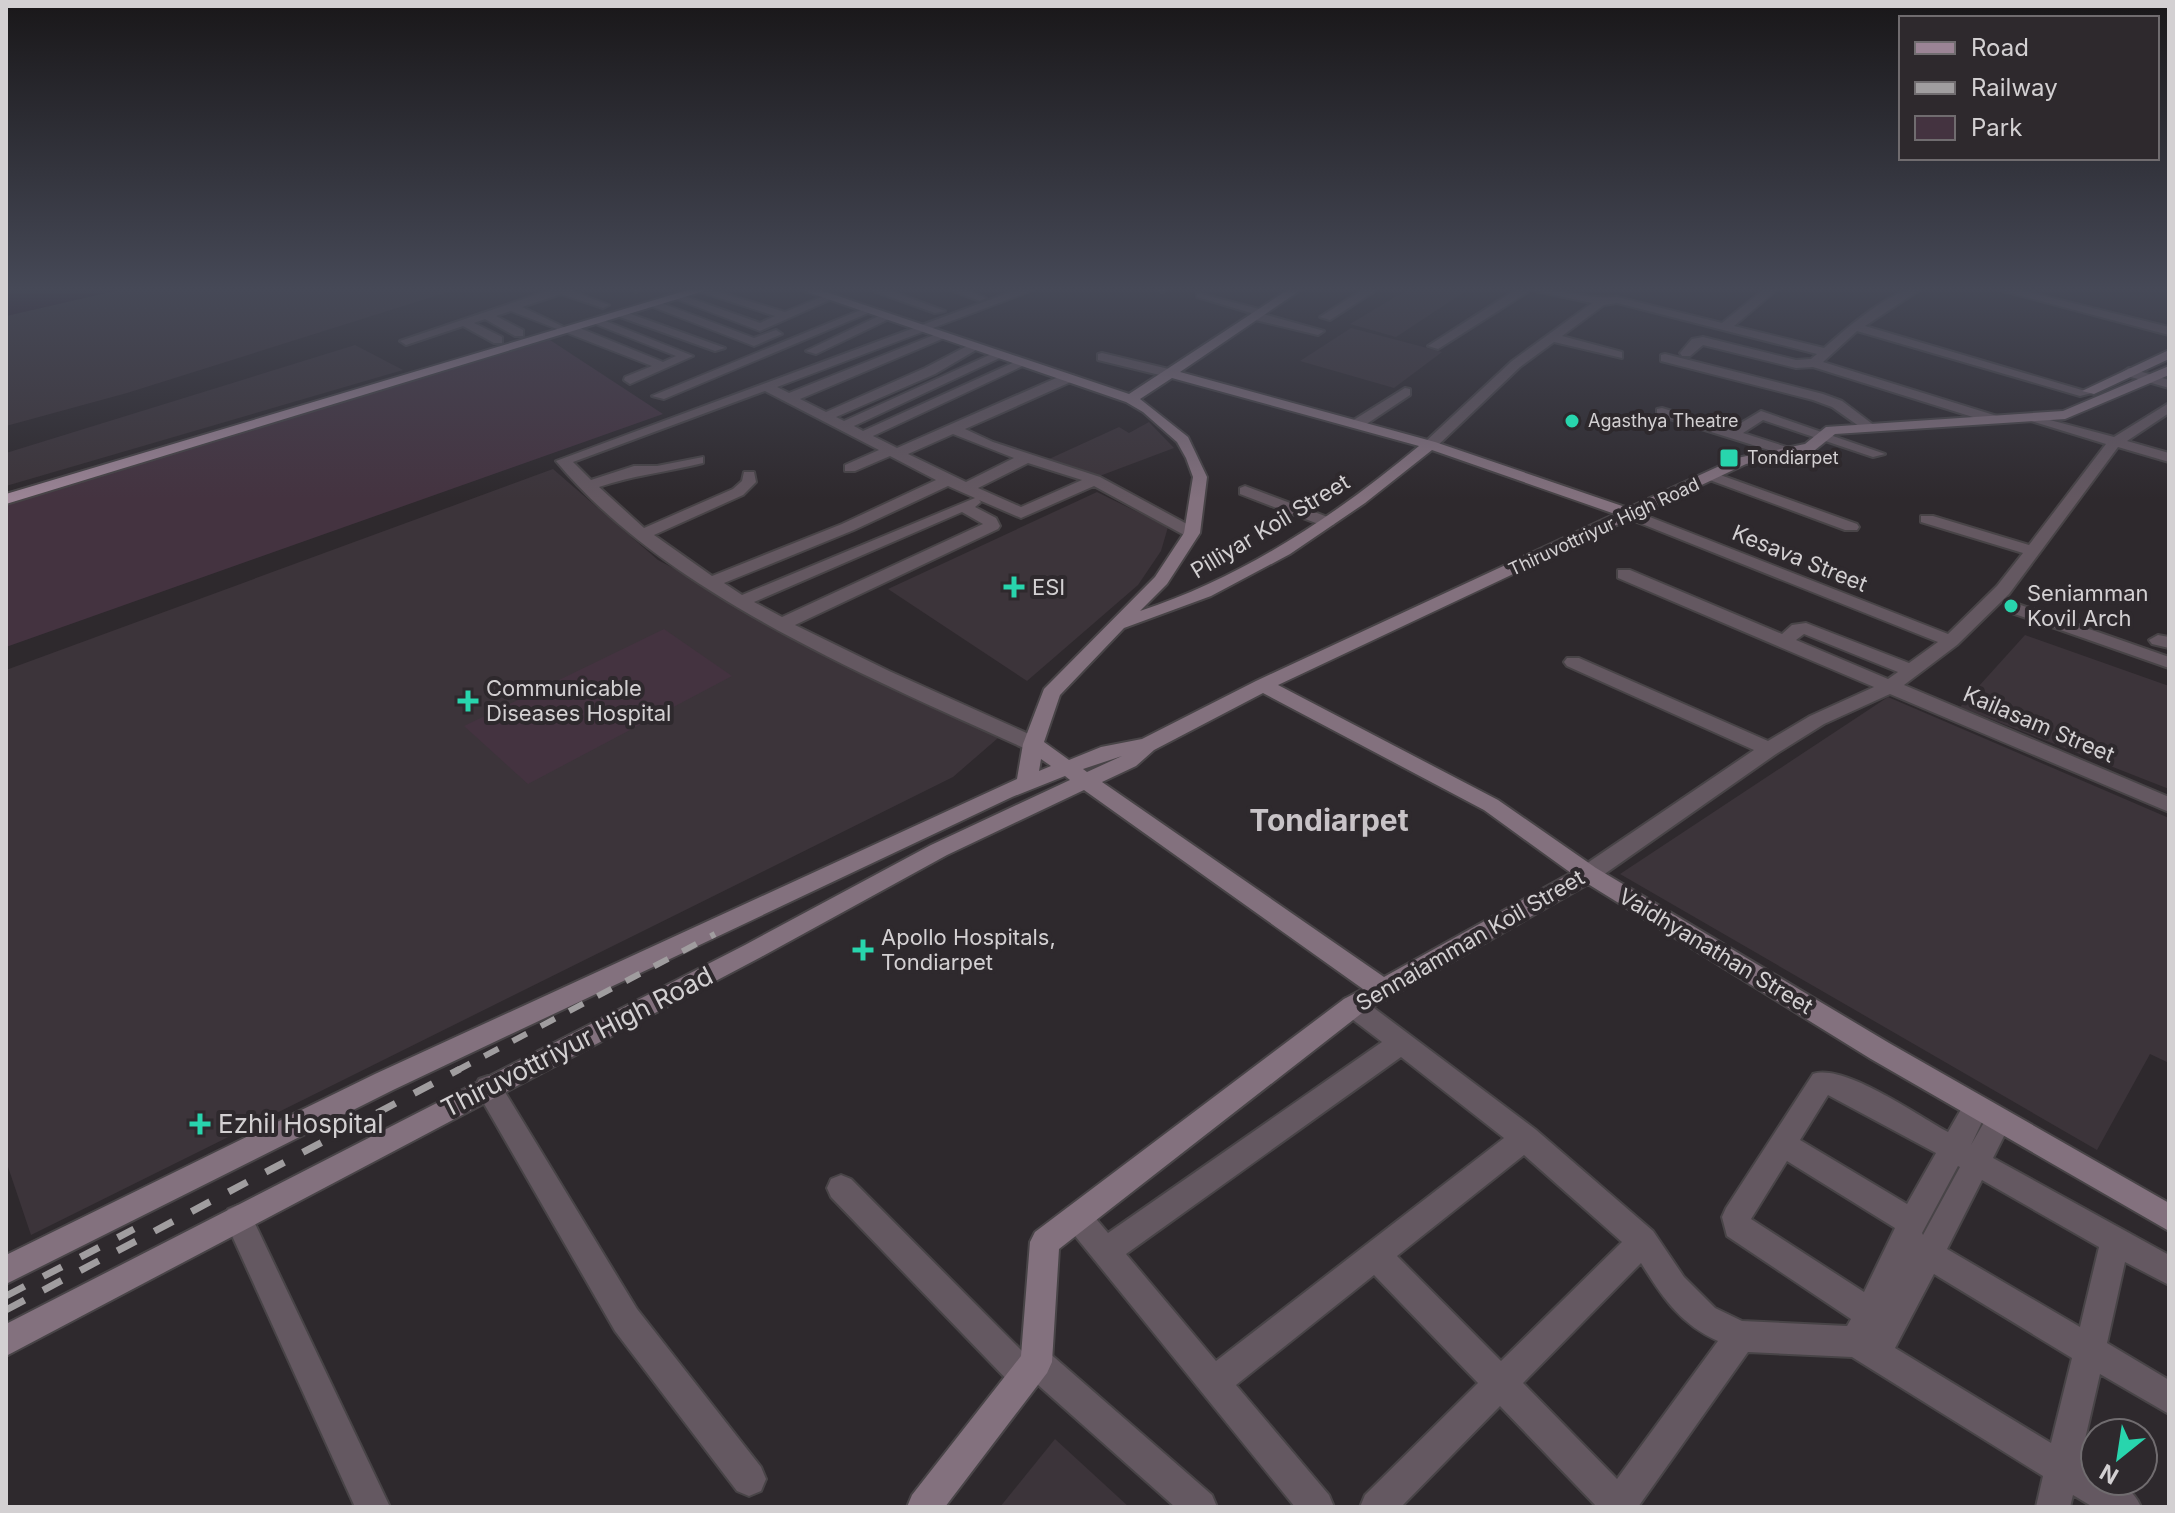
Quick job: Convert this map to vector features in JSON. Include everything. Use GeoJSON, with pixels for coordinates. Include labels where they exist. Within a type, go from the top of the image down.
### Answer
{"type":"FeatureCollection","features":[{"type":"Feature","properties":{"kind":"main road"},"geometry":{"type":"LineString","coordinates":[[6,497],[475,358]]}},
{"type":"Feature","properties":{"kind":"main road"},"geometry":{"type":"LineString","coordinates":[[1007,358],[1131,399],[1148,409],[1183,440],[1200,477],[1192,533],[1161,580],[1051,693],[1033,744],[1027,784]]}},
{"type":"Feature","properties":{"kind":"main road"},"geometry":{"type":"LineString","coordinates":[[1131,399],[1195,358]]}},
{"type":"Feature","properties":{"kind":"main road","name":"Thiruvottriyur High Road"},"geometry":{"type":"LineString","coordinates":[[6,1270],[384,1082],[1027,784],[1129,761],[1147,745],[1263,685],[1742,461],[1810,447],[1831,430],[2036,418],[2049,407],[2161,358]]}},
{"type":"Feature","properties":{"kind":"main road"},"geometry":{"type":"LineString","coordinates":[[2036,418],[2065,415],[2169,370]]}},
{"type":"Feature","properties":{"kind":"main road"},"geometry":{"type":"LineString","coordinates":[[1172,374],[1430,445],[1632,515]]}},
{"type":"Feature","properties":{"kind":"main road","name":"Pilliyar Koil Street"},"geometry":{"type":"LineString","coordinates":[[1122,623],[1179,605],[1327,522],[1430,445]]}},
{"type":"Feature","properties":{"kind":"main road","name":"Vaidhyanathan Street"},"geometry":{"type":"LineString","coordinates":[[1263,685],[1491,805],[1588,874],[2169,1218]]}},
{"type":"Feature","properties":{"kind":"main road"},"geometry":{"type":"LineString","coordinates":[[1033,744],[1079,773],[1382,989]]}},
{"type":"Feature","properties":{"kind":"main road","name":"Thiruvottriyur High Road"},"geometry":{"type":"LineString","coordinates":[[6,1341],[753,951],[1079,773]]}},
{"type":"Feature","properties":{"kind":"main road","name":"Sennaiamman Koil Street"},"geometry":{"type":"LineString","coordinates":[[1030,1369],[1045,1242],[1353,1006],[1588,874]]}},
{"type":"Feature","properties":{"kind":"main road"},"geometry":{"type":"LineString","coordinates":[[924,1507],[1030,1369]]}},
{"type":"Feature","properties":{"kind":"street"},"geometry":{"type":"LineString","coordinates":[[641,358],[663,366]]}},
{"type":"Feature","properties":{"kind":"street"},"geometry":{"type":"LineString","coordinates":[[630,380],[683,358]]}},
{"type":"Feature","properties":{"kind":"street"},"geometry":{"type":"LineString","coordinates":[[659,396],[753,358]]}},
{"type":"Feature","properties":{"kind":"street"},"geometry":{"type":"LineString","coordinates":[[850,358],[769,388],[681,415],[563,461],[642,535],[712,582],[782,624],[1033,744]]}},
{"type":"Feature","properties":{"kind":"street"},"geometry":{"type":"LineString","coordinates":[[794,403],[902,358]]}},
{"type":"Feature","properties":{"kind":"street"},"geometry":{"type":"LineString","coordinates":[[823,418],[955,358]]}},
{"type":"Feature","properties":{"kind":"street"},"geometry":{"type":"LineString","coordinates":[[842,427],[994,358]]}},
{"type":"Feature","properties":{"kind":"street"},"geometry":{"type":"LineString","coordinates":[[1104,358],[1172,374]]}},
{"type":"Feature","properties":{"kind":"street"},"geometry":{"type":"LineString","coordinates":[[1430,445],[1524,358]]}},
{"type":"Feature","properties":{"kind":"street"},"geometry":{"type":"LineString","coordinates":[[1665,358],[1818,397],[1837,404],[1868,426]]}},
{"type":"Feature","properties":{"kind":"street"},"geometry":{"type":"LineString","coordinates":[[1770,358],[1796,364],[1814,363],[1992,419]]}},
{"type":"Feature","properties":{"kind":"street"},"geometry":{"type":"LineString","coordinates":[[1814,363],[1819,358]]}},
{"type":"Feature","properties":{"kind":"street"},"geometry":{"type":"LineString","coordinates":[[1962,358],[2085,393]]}},
{"type":"Feature","properties":{"kind":"street"},"geometry":{"type":"LineString","coordinates":[[862,436],[1023,363]]}},
{"type":"Feature","properties":{"kind":"street"},"geometry":{"type":"LineString","coordinates":[[645,389],[702,365]]}},
{"type":"Feature","properties":{"kind":"street"},"geometry":{"type":"LineString","coordinates":[[617,372],[659,396],[681,415]]}},
{"type":"Feature","properties":{"kind":"street"},"geometry":{"type":"LineString","coordinates":[[850,468],[1049,372]]}},
{"type":"Feature","properties":{"kind":"street"},"geometry":{"type":"LineString","coordinates":[[2129,372],[2169,384]]}},
{"type":"Feature","properties":{"kind":"street"},"geometry":{"type":"LineString","coordinates":[[891,450],[954,429],[1068,378]]}},
{"type":"Feature","properties":{"kind":"street"},"geometry":{"type":"LineString","coordinates":[[769,388],[823,418],[1021,513],[1095,480]]}},
{"type":"Feature","properties":{"kind":"street"},"geometry":{"type":"LineString","coordinates":[[1357,424],[1405,392]]}},
{"type":"Feature","properties":{"kind":"street"},"geometry":{"type":"LineString","coordinates":[[2114,443],[2169,407]]}},
{"type":"Feature","properties":{"kind":"street"},"geometry":{"type":"LineString","coordinates":[[1662,412],[1791,453]]}},
{"type":"Feature","properties":{"kind":"street"},"geometry":{"type":"LineString","coordinates":[[1733,434],[1761,415],[1878,454]]}},
{"type":"Feature","properties":{"kind":"street"},"geometry":{"type":"LineString","coordinates":[[2036,418],[2169,458]]}},
{"type":"Feature","properties":{"kind":"street"},"geometry":{"type":"LineString","coordinates":[[2151,419],[2169,424]]}},
{"type":"Feature","properties":{"kind":"street"},"geometry":{"type":"LineString","coordinates":[[954,429],[1026,458],[1095,480],[1192,533]]}},
{"type":"Feature","properties":{"kind":"street","name":"Sennaiamman Koil Street"},"geometry":{"type":"LineString","coordinates":[[1588,874],[1769,749],[1817,720],[1891,686],[2005,604],[2033,551],[2114,443]]}},
{"type":"Feature","properties":{"kind":"street"},"geometry":{"type":"LineString","coordinates":[[966,488],[1026,458]]}},
{"type":"Feature","properties":{"kind":"street"},"geometry":{"type":"LineString","coordinates":[[590,485],[634,470],[657,470],[698,460]]}},
{"type":"Feature","properties":{"kind":"street"},"geometry":{"type":"LineString","coordinates":[[642,535],[738,492],[749,482],[749,475]]}},
{"type":"Feature","properties":{"kind":"street"},"geometry":{"type":"LineString","coordinates":[[1712,476],[1851,527]]}},
{"type":"Feature","properties":{"kind":"street"},"geometry":{"type":"LineString","coordinates":[[712,582],[848,527],[948,480]]}},
{"type":"Feature","properties":{"kind":"street"},"geometry":{"type":"LineString","coordinates":[[1245,491],[1327,522]]}},
{"type":"Feature","properties":{"kind":"street"},"geometry":{"type":"LineString","coordinates":[[744,600],[984,497]]}},
{"type":"Feature","properties":{"kind":"street"},"geometry":{"type":"LineString","coordinates":[[782,624],[992,526],[990,521],[964,507]]}},
{"type":"Feature","properties":{"kind":"street","name":"Kesava Street"},"geometry":{"type":"LineString","coordinates":[[1632,515],[1951,641]]}},
{"type":"Feature","properties":{"kind":"street"},"geometry":{"type":"LineString","coordinates":[[1927,519],[2033,551]]}},
{"type":"Feature","properties":{"kind":"street","name":"Kailasam Street"},"geometry":{"type":"LineString","coordinates":[[1624,574],[2169,805]]}},
{"type":"Feature","properties":{"kind":"street"},"geometry":{"type":"LineString","coordinates":[[2005,604],[2169,663]]}},
{"type":"Feature","properties":{"kind":"street"},"geometry":{"type":"LineString","coordinates":[[1785,641],[1798,629],[1806,628],[1912,671]]}},
{"type":"Feature","properties":{"kind":"street"},"geometry":{"type":"LineString","coordinates":[[1573,662],[1769,749]]}},
{"type":"Feature","properties":{"kind":"street"},"geometry":{"type":"LineString","coordinates":[[1353,1006],[1525,1138],[1643,1241],[1689,1306],[1723,1330],[1741,1336],[1866,1348],[2124,1507]]}},
{"type":"Feature","properties":{"kind":"street"},"geometry":{"type":"LineString","coordinates":[[1108,1250],[1401,1043]]}},
{"type":"Feature","properties":{"kind":"street"},"geometry":{"type":"LineString","coordinates":[[1869,1313],[1737,1226],[1736,1217],[1822,1082],[1830,1081],[2169,1271]]}},
{"type":"Feature","properties":{"kind":"street"},"geometry":{"type":"LineString","coordinates":[[488,1087],[626,1320],[749,1479]]}},
{"type":"Feature","properties":{"kind":"street"},"geometry":{"type":"LineString","coordinates":[[1866,1348],[1869,1313],[1965,1157],[1988,1113]]}},
{"type":"Feature","properties":{"kind":"street"},"geometry":{"type":"LineString","coordinates":[[1214,1382],[1525,1138]]}},
{"type":"Feature","properties":{"kind":"street"},"geometry":{"type":"LineString","coordinates":[[1782,1144],[1915,1239],[2089,1351],[2169,1398]]}},
{"type":"Feature","properties":{"kind":"street"},"geometry":{"type":"LineString","coordinates":[[841,1188],[1030,1369],[1200,1507]]}},
{"type":"Feature","properties":{"kind":"street"},"geometry":{"type":"LineString","coordinates":[[1077,1217],[1108,1250],[1317,1507]]}},
{"type":"Feature","properties":{"kind":"street"},"geometry":{"type":"LineString","coordinates":[[238,1218],[373,1507]]}},
{"type":"Feature","properties":{"kind":"street"},"geometry":{"type":"LineString","coordinates":[[1866,1348],[1915,1239]]}},
{"type":"Feature","properties":{"kind":"street"},"geometry":{"type":"LineString","coordinates":[[1377,1507],[1643,1241]]}},
{"type":"Feature","properties":{"kind":"street"},"geometry":{"type":"LineString","coordinates":[[2053,1507],[2115,1241]]}},
{"type":"Feature","properties":{"kind":"street"},"geometry":{"type":"LineString","coordinates":[[1374,1254],[1619,1506],[1741,1336]]}},
{"type":"Feature","properties":{"kind":"shaded area"},"geometry":{"type":"Polygon","coordinates":[[[6,358],[240,358],[127,393],[6,426],[6,358]]]}},
{"type":"Feature","properties":{"kind":"shaded area"},"geometry":{"type":"Polygon","coordinates":[[[314,358],[379,358],[403,370],[6,486],[6,453],[314,358]]]}},
{"type":"Feature","properties":{"kind":"shaded area"},"geometry":{"type":"Polygon","coordinates":[[[1305,358],[1435,358],[1394,388],[1300,361],[1305,358]]]}},
{"type":"Feature","properties":{"kind":"shaded area"},"geometry":{"type":"Polygon","coordinates":[[[1149,422],[1174,448],[1097,477],[1049,459],[1119,427],[1129,433],[1149,422]]]}},
{"type":"Feature","properties":{"kind":"shaded area"},"geometry":{"type":"Polygon","coordinates":[[[553,469],[658,560],[998,738],[953,777],[31,1235],[6,1161],[6,670],[553,469]]]}},
{"type":"Feature","properties":{"kind":"shaded area","name":"ESI"},"geometry":{"type":"Polygon","coordinates":[[[1097,492],[1168,527],[1161,551],[1138,585],[1027,681],[888,589],[1097,492]]]}},
{"type":"Feature","properties":{"kind":"shaded area"},"geometry":{"type":"Polygon","coordinates":[[[2025,635],[2169,686],[2169,789],[1960,707],[2025,635]]]}},
{"type":"Feature","properties":{"kind":"shaded area"},"geometry":{"type":"Polygon","coordinates":[[[1888,697],[2169,818],[2169,1063],[2150,1054],[2097,1150],[1620,874],[1888,697]]]}},
{"type":"Feature","properties":{"kind":"shaded area"},"geometry":{"type":"Polygon","coordinates":[[[1055,1439],[1129,1507],[1000,1507],[1055,1439]]]}},
{"type":"Feature","properties":{"kind":"green space"},"geometry":{"type":"Polygon","coordinates":[[[491,358],[577,358],[663,414],[6,647],[6,502],[491,358]]]}},
{"type":"Feature","properties":{"kind":"green space"},"geometry":{"type":"Polygon","coordinates":[[[664,629],[732,676],[528,784],[464,726],[664,629]]]}},
{"type":"Feature","properties":{"kind":"railway"},"geometry":{"type":"LineString","coordinates":[[456,1071],[715,934]]}},
{"type":"Feature","properties":{"kind":"railway"},"geometry":{"type":"LineString","coordinates":[[6,1310],[460,1069]]}},
{"type":"Feature","properties":{"kind":"railway"},"geometry":{"type":"LineString","coordinates":[[6,1296],[134,1229]]}},
{"type":"Feature","properties":{"kind":"place","name":"Agasthya Theatre"},"geometry":{"type":"Point","coordinates":[1572,421]}},
{"type":"Feature","properties":{"kind":"place","name":"Tondiarpet"},"geometry":{"type":"Point","coordinates":[1729,458]}},
{"type":"Feature","properties":{"kind":"place","name":"ESI"},"geometry":{"type":"Point","coordinates":[1014,587]}},
{"type":"Feature","properties":{"kind":"place","name":"Seniamman Kovil Arch"},"geometry":{"type":"Point","coordinates":[2011,606]}},
{"type":"Feature","properties":{"kind":"place","name":"Communicable Diseases Hospital"},"geometry":{"type":"Point","coordinates":[468,701]}},
{"type":"Feature","properties":{"kind":"place","name":"Apollo Hospitals, Tondiarpet"},"geometry":{"type":"Point","coordinates":[863,950]}},
{"type":"Feature","properties":{"kind":"place","name":"Ezhil Hospital"},"geometry":{"type":"Point","coordinates":[200,1124]}},
{"type":"Feature","properties":{"kind":"district","name":"Tondiarpet"},"geometry":{"type":"Point","coordinates":[1329,821]}}]}
